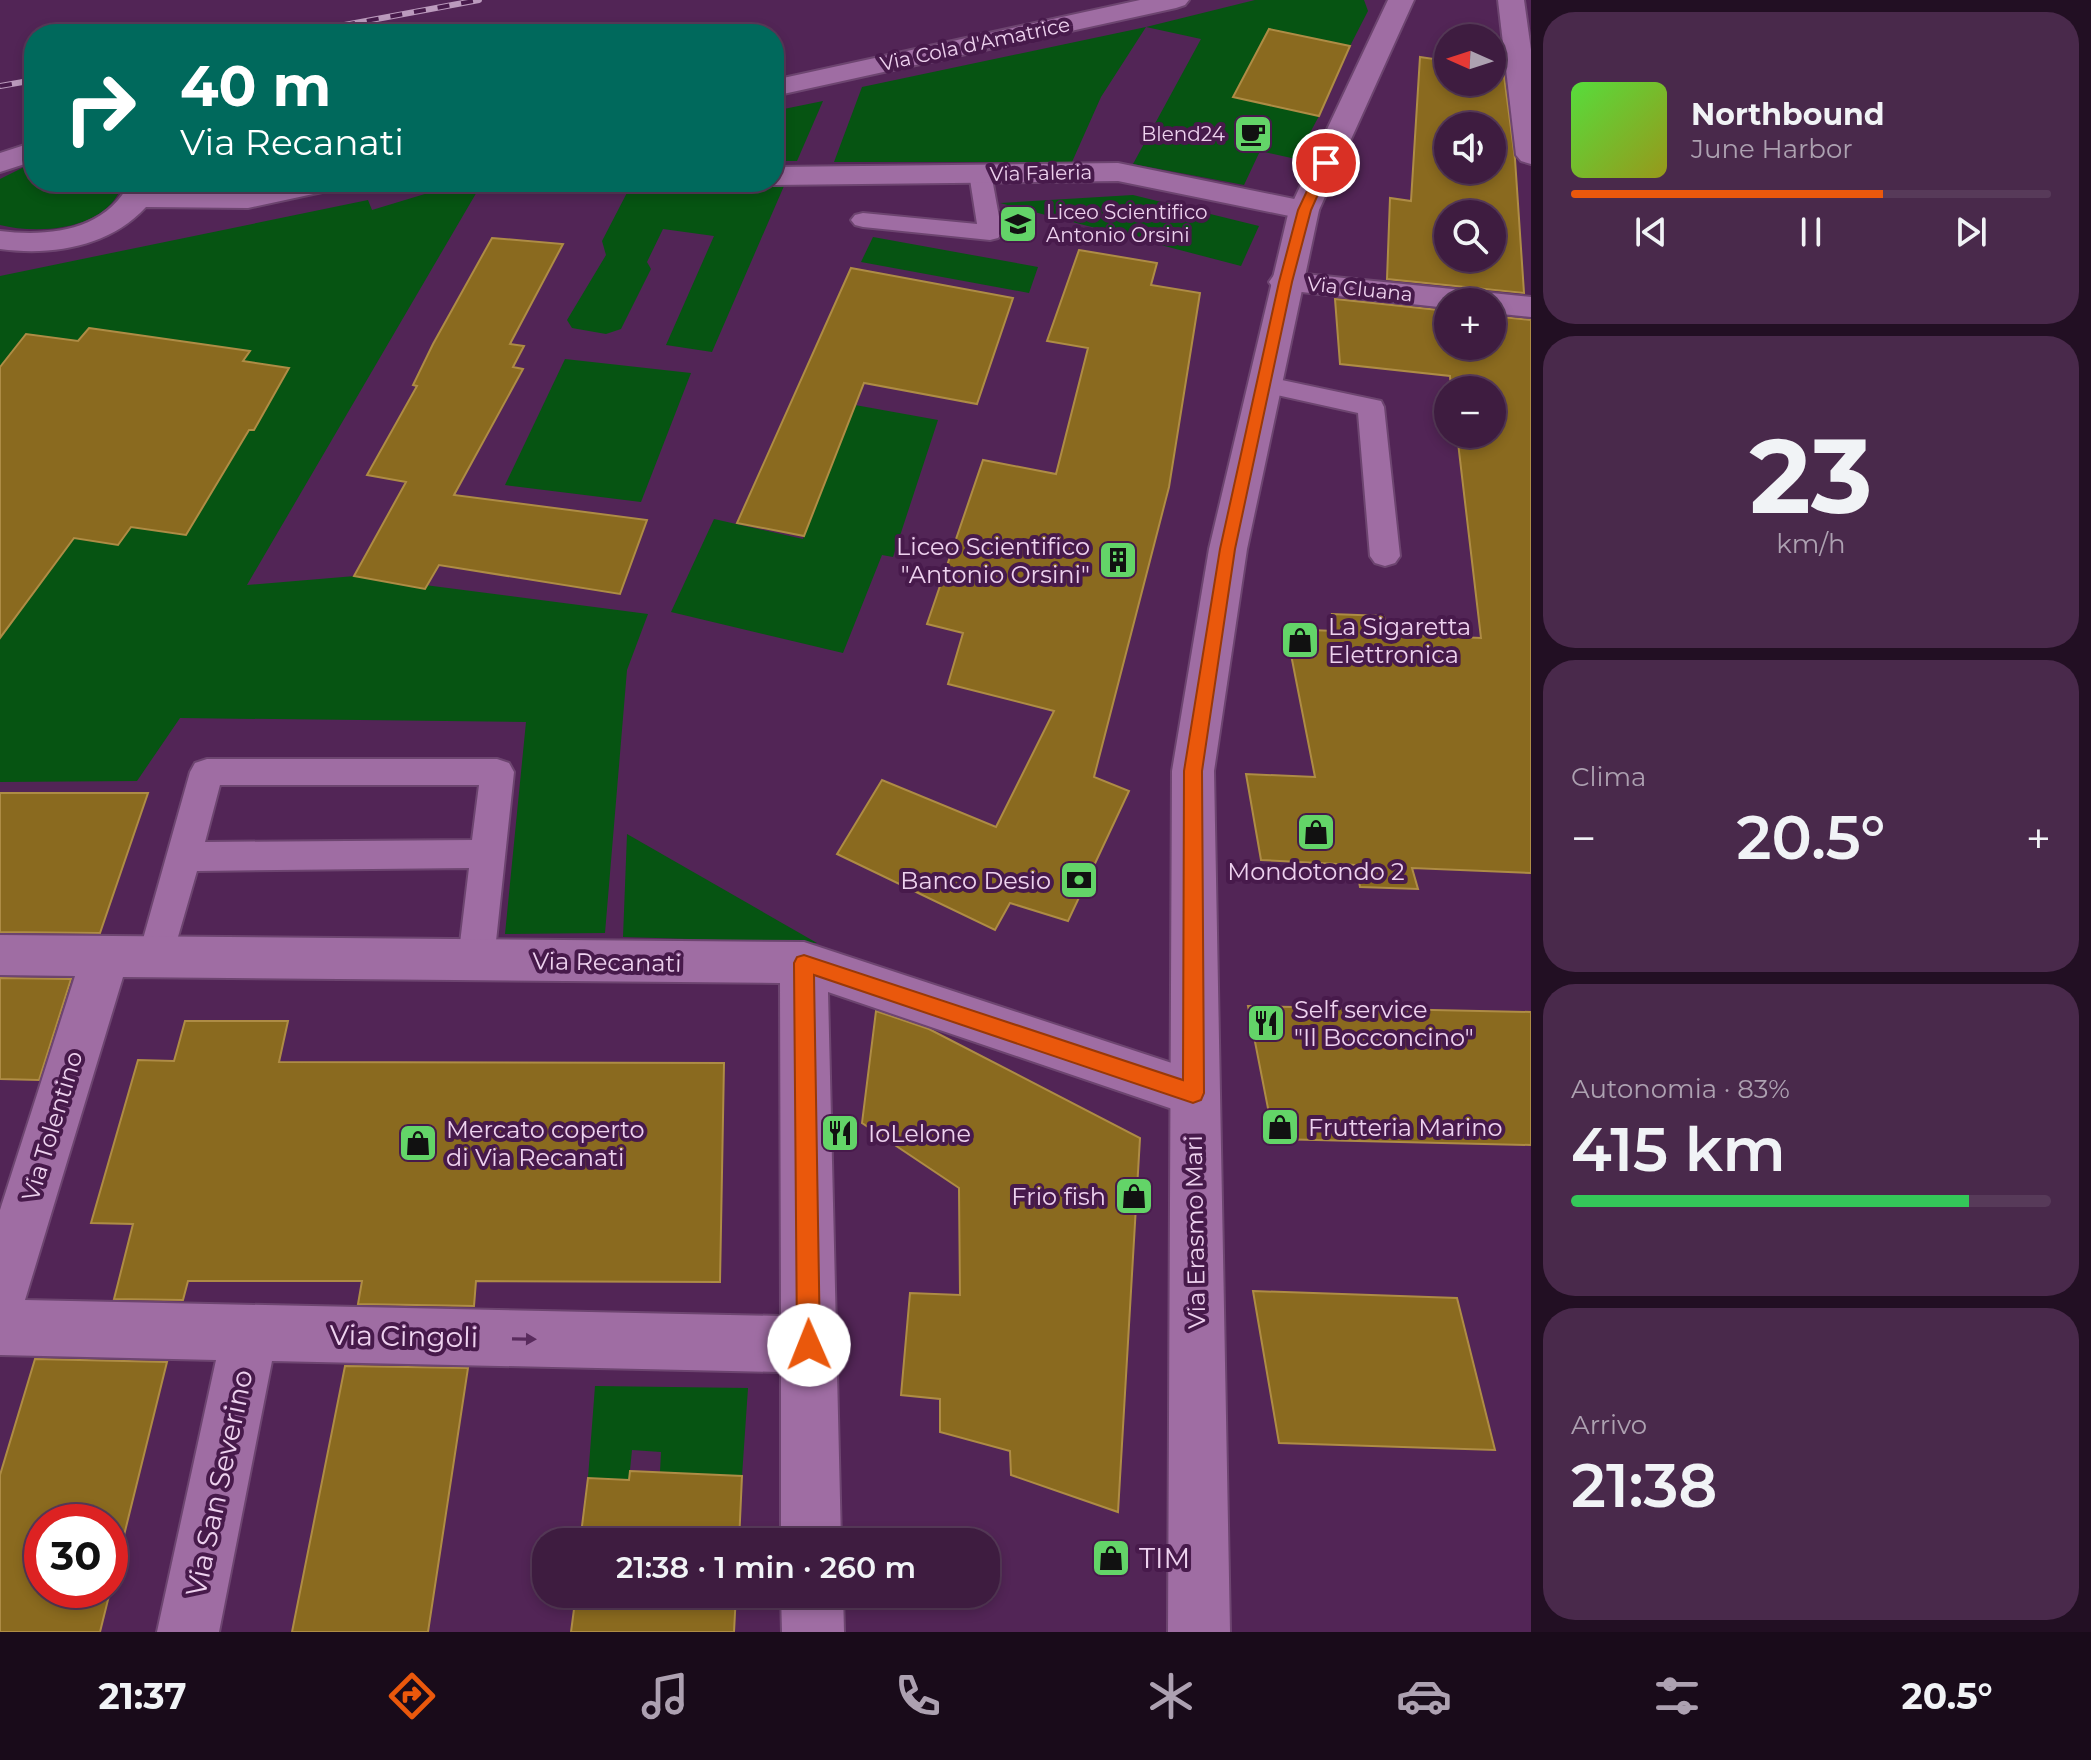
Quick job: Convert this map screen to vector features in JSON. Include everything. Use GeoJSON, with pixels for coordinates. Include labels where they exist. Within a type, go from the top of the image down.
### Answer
{"type":"FeatureCollection","features":[{"type":"Feature","properties":{"kind":"street","name":"Via Cola d'Amatrice"},"geometry":{"type":"LineString","coordinates":[[784,86],[1176,0]]}},
{"type":"Feature","properties":{"kind":"street","name":"Via Erasmo Mari"},"geometry":{"type":"LineString","coordinates":[[1199,1632],[1193,771],[1228,549],[1285,282],[1304,210],[1401,0]]}},
{"type":"Feature","properties":{"kind":"street"},"geometry":{"type":"LineString","coordinates":[[1511,0],[1523,43],[1531,155]]}},
{"type":"Feature","properties":{"kind":"street"},"geometry":{"type":"LineString","coordinates":[[0,163],[24,155]]}},
{"type":"Feature","properties":{"kind":"street","name":"Via Faleria"},"geometry":{"type":"LineString","coordinates":[[784,176],[1118,172],[1304,210]]}},
{"type":"Feature","properties":{"kind":"street"},"geometry":{"type":"LineString","coordinates":[[0,240],[29,244],[83,234],[108,224],[127,211],[141,192]]}},
{"type":"Feature","properties":{"kind":"street"},"geometry":{"type":"LineString","coordinates":[[166,192],[248,199],[282,192]]}},
{"type":"Feature","properties":{"kind":"street","name":"Via Cluana"},"geometry":{"type":"LineString","coordinates":[[1285,282],[1434,297]]}},
{"type":"Feature","properties":{"kind":"street"},"geometry":{"type":"LineString","coordinates":[[1506,304],[1531,307]]}},
{"type":"Feature","properties":{"kind":"street","name":"Via Recanati"},"geometry":{"type":"LineString","coordinates":[[0,955],[804,963],[1193,1093]]}},
{"type":"Feature","properties":{"kind":"street","name":"Via Tolentino"},"geometry":{"type":"LineString","coordinates":[[0,1295],[105,957]]}},
{"type":"Feature","properties":{"kind":"street"},"geometry":{"type":"LineString","coordinates":[[804,963],[811,1528]]}},
{"type":"Feature","properties":{"kind":"street","name":"Via Cingoli"},"geometry":{"type":"LineString","coordinates":[[0,1327],[809,1345]]}},
{"type":"Feature","properties":{"kind":"street","name":"Via San Severino"},"geometry":{"type":"LineString","coordinates":[[188,1632],[250,1333]]}},
{"type":"Feature","properties":{"kind":"street"},"geometry":{"type":"LineString","coordinates":[[812,1608],[813,1632]]}},
{"type":"Feature","properties":{"kind":"lane"},"geometry":{"type":"LineString","coordinates":[[863,220],[990,233],[980,173]]}},
{"type":"Feature","properties":{"kind":"lane"},"geometry":{"type":"LineString","coordinates":[[1263,384],[1371,407],[1385,556]]}},
{"type":"Feature","properties":{"kind":"lane"},"geometry":{"type":"LineString","coordinates":[[156,957],[207,772],[497,772],[476,960]]}},
{"type":"Feature","properties":{"kind":"lane"},"geometry":{"type":"LineString","coordinates":[[184,857],[488,854]]}},
{"type":"Feature","properties":{"kind":"green space"},"geometry":{"type":"Polygon","coordinates":[[[1255,0],[1364,0],[1368,11],[1350,46],[1269,29],[1234,97],[1319,116],[1296,159],[1260,151],[1244,185],[1133,164],[1201,39],[1146,27],[1255,0]]]}},
{"type":"Feature","properties":{"kind":"green space"},"geometry":{"type":"Polygon","coordinates":[[[1146,27],[1101,97],[1072,162],[834,162],[862,87],[1146,27]]]}},
{"type":"Feature","properties":{"kind":"green space"},"geometry":{"type":"Polygon","coordinates":[[[823,101],[797,161],[784,161],[784,109],[823,101]]]}},
{"type":"Feature","properties":{"kind":"green space"},"geometry":{"type":"Polygon","coordinates":[[[24,167],[24,192],[119,192],[104,210],[72,225],[16,228],[0,225],[0,179],[24,167]]]}},
{"type":"Feature","properties":{"kind":"green space"},"geometry":{"type":"Polygon","coordinates":[[[431,192],[477,192],[247,585],[355,576],[648,614],[627,670],[605,933],[505,934],[526,722],[180,718],[137,781],[0,782],[0,276],[368,200],[372,210],[431,192]]]}},
{"type":"Feature","properties":{"kind":"green space"},"geometry":{"type":"Polygon","coordinates":[[[627,192],[781,192],[712,352],[666,345],[714,236],[663,229],[647,262],[651,269],[621,329],[606,334],[572,328],[567,320],[606,255],[602,241],[627,192]]]}},
{"type":"Feature","properties":{"kind":"green space"},"geometry":{"type":"Polygon","coordinates":[[[1133,195],[1259,226],[1241,266],[1000,203],[1133,195]]]}},
{"type":"Feature","properties":{"kind":"green space"},"geometry":{"type":"Polygon","coordinates":[[[873,237],[1038,267],[1029,293],[861,262],[873,237]]]}},
{"type":"Feature","properties":{"kind":"green space"},"geometry":{"type":"Polygon","coordinates":[[[565,359],[691,373],[641,502],[505,485],[565,359]]]}},
{"type":"Feature","properties":{"kind":"green space"},"geometry":{"type":"Polygon","coordinates":[[[855,405],[938,420],[893,557],[882,555],[843,653],[671,612],[714,519],[803,539],[855,405]]]}},
{"type":"Feature","properties":{"kind":"green space"},"geometry":{"type":"Polygon","coordinates":[[[627,834],[817,943],[623,937],[627,834]]]}},
{"type":"Feature","properties":{"kind":"green space"},"geometry":{"type":"Polygon","coordinates":[[[595,1386],[748,1388],[742,1476],[660,1472],[661,1452],[632,1450],[629,1480],[588,1478],[595,1386]]]}},
{"type":"Feature","properties":{"kind":"building"},"geometry":{"type":"Polygon","coordinates":[[[1269,29],[1350,46],[1319,116],[1233,97],[1269,29]]]}},
{"type":"Feature","properties":{"kind":"building"},"geometry":{"type":"Polygon","coordinates":[[[1420,57],[1434,59],[1434,96],[1506,96],[1506,91],[1515,159],[1524,293],[1506,291],[1506,288],[1387,279],[1390,198],[1411,201],[1420,57]]]}},
{"type":"Feature","properties":{"kind":"building"},"geometry":{"type":"Polygon","coordinates":[[[492,238],[563,244],[510,344],[524,346],[513,367],[523,369],[454,495],[647,520],[620,594],[439,565],[425,589],[354,576],[406,482],[367,475],[417,386],[413,385],[433,344],[492,238]]]}},
{"type":"Feature","properties":{"kind":"building"},"geometry":{"type":"Polygon","coordinates":[[[1079,250],[1157,263],[1151,285],[1200,293],[1169,487],[1094,777],[1129,791],[1068,921],[1010,903],[995,930],[837,854],[882,780],[996,827],[1054,711],[948,684],[963,633],[927,624],[983,460],[1056,474],[1088,348],[1047,341],[1079,250]]]}},
{"type":"Feature","properties":{"kind":"building"},"geometry":{"type":"Polygon","coordinates":[[[851,268],[1013,298],[977,404],[864,383],[804,536],[737,523],[851,268]]]}},
{"type":"Feature","properties":{"kind":"building"},"geometry":{"type":"Polygon","coordinates":[[[1335,299],[1434,310],[1434,360],[1506,360],[1506,317],[1531,320],[1531,873],[1412,868],[1418,889],[1360,887],[1356,865],[1261,860],[1246,774],[1315,777],[1286,629],[1335,631],[1332,614],[1384,616],[1389,634],[1481,638],[1459,448],[1506,448],[1506,376],[1450,376],[1340,364],[1335,299]]]}},
{"type":"Feature","properties":{"kind":"building"},"geometry":{"type":"Polygon","coordinates":[[[89,328],[250,351],[243,361],[289,368],[254,430],[249,430],[186,535],[131,527],[118,545],[74,538],[0,638],[0,367],[26,334],[78,341],[89,328]]]}},
{"type":"Feature","properties":{"kind":"building"},"geometry":{"type":"Polygon","coordinates":[[[0,793],[148,793],[100,933],[0,932],[0,793]]]}},
{"type":"Feature","properties":{"kind":"building"},"geometry":{"type":"Polygon","coordinates":[[[0,978],[71,979],[39,1080],[0,1079],[0,978]]]}},
{"type":"Feature","properties":{"kind":"building"},"geometry":{"type":"Polygon","coordinates":[[[1248,1006],[1531,1012],[1531,1145],[1274,1139],[1248,1006]]]}},
{"type":"Feature","properties":{"kind":"building"},"geometry":{"type":"Polygon","coordinates":[[[876,1011],[929,1029],[1140,1138],[1118,1512],[1011,1475],[1010,1451],[940,1432],[940,1399],[901,1395],[910,1293],[960,1295],[959,1188],[862,1123],[876,1011]]]}},
{"type":"Feature","properties":{"kind":"building","name":"Mercato coperto di Via Recanati"},"geometry":{"type":"Polygon","coordinates":[[[185,1021],[288,1021],[279,1062],[724,1063],[720,1282],[476,1281],[474,1306],[358,1304],[362,1281],[188,1281],[183,1300],[114,1299],[133,1224],[91,1223],[138,1060],[174,1061],[185,1021]]]}},
{"type":"Feature","properties":{"kind":"building"},"geometry":{"type":"Polygon","coordinates":[[[1253,1291],[1457,1298],[1495,1450],[1279,1443],[1253,1291]]]}},
{"type":"Feature","properties":{"kind":"building"},"geometry":{"type":"Polygon","coordinates":[[[35,1359],[167,1362],[128,1519],[128,1504],[24,1504],[24,1608],[106,1608],[100,1632],[0,1632],[0,1475],[35,1359]]]}},
{"type":"Feature","properties":{"kind":"building"},"geometry":{"type":"Polygon","coordinates":[[[345,1366],[468,1368],[428,1632],[292,1632],[345,1366]]]}},
{"type":"Feature","properties":{"kind":"building"},"geometry":{"type":"Polygon","coordinates":[[[630,1471],[742,1476],[740,1528],[582,1528],[588,1478],[629,1480],[630,1471]]]}},
{"type":"Feature","properties":{"kind":"building"},"geometry":{"type":"Polygon","coordinates":[[[574,1608],[735,1608],[734,1632],[571,1632],[574,1608]]]}},
{"type":"Feature","properties":{"kind":"railway"},"geometry":{"type":"LineString","coordinates":[[350,24],[479,0]]}},
{"type":"Feature","properties":{"kind":"railway"},"geometry":{"type":"LineString","coordinates":[[0,86],[24,82]]}},
{"type":"Feature","properties":{"kind":"place","name":"Blend24"},"geometry":{"type":"Point","coordinates":[1253,134]}},
{"type":"Feature","properties":{"kind":"place","name":"Liceo Scientifico Antonio Orsini"},"geometry":{"type":"Point","coordinates":[1018,224]}},
{"type":"Feature","properties":{"kind":"place","name":"Liceo Scientifico \"Antonio Orsini\""},"geometry":{"type":"Point","coordinates":[1118,560]}},
{"type":"Feature","properties":{"kind":"place","name":"La Sigaretta Elettronica"},"geometry":{"type":"Point","coordinates":[1300,640]}},
{"type":"Feature","properties":{"kind":"place","name":"Mondotondo 2"},"geometry":{"type":"Point","coordinates":[1316,832]}},
{"type":"Feature","properties":{"kind":"place","name":"Banco Desio"},"geometry":{"type":"Point","coordinates":[1079,880]}},
{"type":"Feature","properties":{"kind":"place","name":"Self service \"Il Bocconcino\""},"geometry":{"type":"Point","coordinates":[1266,1023]}},
{"type":"Feature","properties":{"kind":"place","name":"Frutteria Marino"},"geometry":{"type":"Point","coordinates":[1280,1127]}},
{"type":"Feature","properties":{"kind":"place","name":"IoLelone"},"geometry":{"type":"Point","coordinates":[840,1133]}},
{"type":"Feature","properties":{"kind":"place","name":"Mercato coperto di Via Recanati"},"geometry":{"type":"Point","coordinates":[418,1143]}},
{"type":"Feature","properties":{"kind":"place","name":"Frio fish"},"geometry":{"type":"Point","coordinates":[1134,1196]}},
{"type":"Feature","properties":{"kind":"place","name":"TIM"},"geometry":{"type":"Point","coordinates":[1111,1558]}},
{"type":"Feature","properties":{"kind":"route"},"geometry":{"type":"LineString","coordinates":[[809,1345],[804,963],[1193,1093],[1193,771],[1228,549],[1285,282],[1304,210],[1326,163]]}}]}
